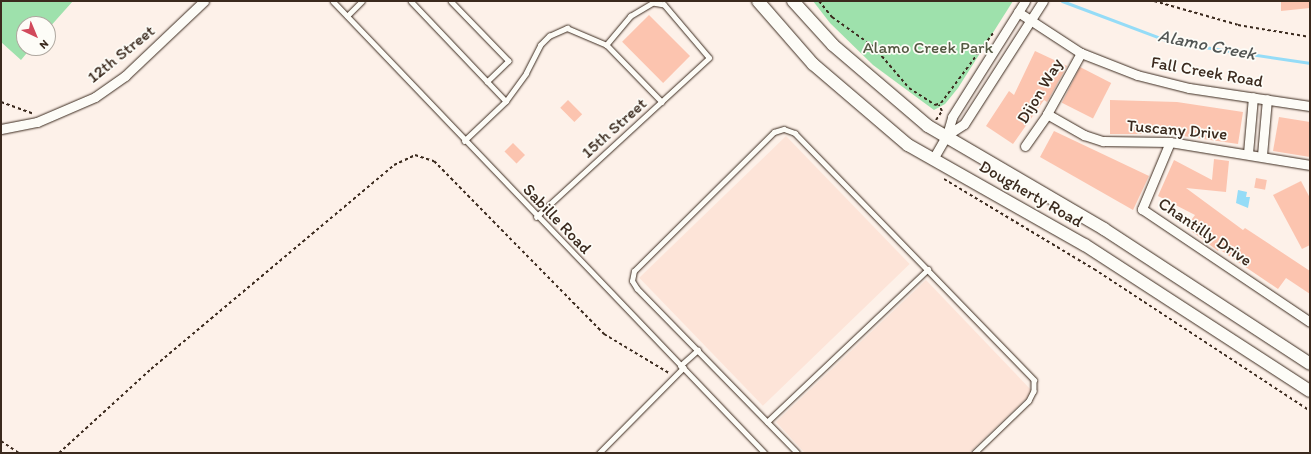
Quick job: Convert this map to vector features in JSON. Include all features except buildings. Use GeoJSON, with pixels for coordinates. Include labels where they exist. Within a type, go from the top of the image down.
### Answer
{"type":"FeatureCollection","features":[{"type":"Feature","properties":{"kind":"main road","name":"Dougherty Road"},"geometry":{"type":"LineString","coordinates":[[758,1],[819,70],[874,118],[908,145],[1085,245],[1310,391]]}},
{"type":"Feature","properties":{"kind":"main road","name":"Dougherty Road"},"geometry":{"type":"LineString","coordinates":[[793,1],[833,45],[893,99],[928,126],[948,135],[1104,229],[1310,364]]}},
{"type":"Feature","properties":{"kind":"street","name":"12th Street"},"geometry":{"type":"LineString","coordinates":[[1,129],[46,119],[95,97],[125,76],[204,1]]}},
{"type":"Feature","properties":{"kind":"street"},"geometry":{"type":"LineString","coordinates":[[933,159],[948,135],[952,117],[1025,1]]}},
{"type":"Feature","properties":{"kind":"street"},"geometry":{"type":"LineString","coordinates":[[948,135],[964,124],[1043,1]]}},
{"type":"Feature","properties":{"kind":"street","name":"Fall Creek Road"},"geometry":{"type":"LineString","coordinates":[[1018,12],[1081,52],[1159,81],[1189,88],[1310,106]]}},
{"type":"Feature","properties":{"kind":"street","name":"Dijon Way"},"geometry":{"type":"LineString","coordinates":[[1025,146],[1047,114],[1081,52]]}},
{"type":"Feature","properties":{"kind":"street"},"geometry":{"type":"LineString","coordinates":[[1248,153],[1253,97]]}},
{"type":"Feature","properties":{"kind":"street"},"geometry":{"type":"LineString","coordinates":[[1262,155],[1267,99]]}},
{"type":"Feature","properties":{"kind":"street","name":"Tuscany Drive"},"geometry":{"type":"LineString","coordinates":[[1047,114],[1084,136],[1103,141],[1170,142],[1262,155],[1310,165]]}},
{"type":"Feature","properties":{"kind":"street","name":"Chantilly Drive"},"geometry":{"type":"LineString","coordinates":[[1170,142],[1142,209],[1310,322]]}},
{"type":"Feature","properties":{"kind":"lane","name":"Sabille Road"},"geometry":{"type":"LineString","coordinates":[[333,1],[536,217],[765,453]]}},
{"type":"Feature","properties":{"kind":"lane"},"geometry":{"type":"LineString","coordinates":[[347,16],[362,1]]}},
{"type":"Feature","properties":{"kind":"lane"},"geometry":{"type":"LineString","coordinates":[[411,1],[506,101]]}},
{"type":"Feature","properties":{"kind":"lane"},"geometry":{"type":"LineString","coordinates":[[451,1],[509,62],[488,82]]}},
{"type":"Feature","properties":{"kind":"lane","name":"15th Street"},"geometry":{"type":"LineString","coordinates":[[536,217],[709,58],[664,5],[653,3],[631,16],[607,45]]}},
{"type":"Feature","properties":{"kind":"lane"},"geometry":{"type":"LineString","coordinates":[[464,141],[506,101],[526,73],[540,45],[549,36],[568,28],[607,45],[662,102]]}},
{"type":"Feature","properties":{"kind":"lane"},"geometry":{"type":"LineString","coordinates":[[797,453],[637,289],[632,281],[634,271],[774,132],[784,130],[795,133],[1034,380],[1034,391],[1029,400],[975,453]]}},
{"type":"Feature","properties":{"kind":"lane"},"geometry":{"type":"LineString","coordinates":[[767,422],[928,270]]}},
{"type":"Feature","properties":{"kind":"lane"},"geometry":{"type":"LineString","coordinates":[[599,453],[675,376],[681,367],[698,350]]}},
{"type":"Feature","properties":{"kind":"path"},"geometry":{"type":"LineString","coordinates":[[819,1],[832,17],[874,47],[909,88],[930,103],[939,105]]}},
{"type":"Feature","properties":{"kind":"path"},"geometry":{"type":"LineString","coordinates":[[1154,1],[1238,25],[1310,37]]}},
{"type":"Feature","properties":{"kind":"path"},"geometry":{"type":"LineString","coordinates":[[939,105],[979,48],[997,29]]}},
{"type":"Feature","properties":{"kind":"path"},"geometry":{"type":"LineString","coordinates":[[1,102],[46,119]]}},
{"type":"Feature","properties":{"kind":"path"},"geometry":{"type":"LineString","coordinates":[[939,105],[942,111]]}},
{"type":"Feature","properties":{"kind":"path"},"geometry":{"type":"LineString","coordinates":[[59,453],[151,369],[387,170],[403,158],[415,155],[434,161],[604,334],[675,376]]}},
{"type":"Feature","properties":{"kind":"path"},"geometry":{"type":"LineString","coordinates":[[938,175],[1094,269],[1310,411]]}},
{"type":"Feature","properties":{"kind":"path"},"geometry":{"type":"LineString","coordinates":[[1,441],[19,453]]}},
{"type":"Feature","properties":{"kind":"shaded area"},"geometry":{"type":"Polygon","coordinates":[[[786,136],[910,264],[763,406],[639,278],[786,136]]]}},
{"type":"Feature","properties":{"kind":"shaded area"},"geometry":{"type":"Polygon","coordinates":[[[926,280],[1033,392],[969,453],[805,453],[776,422],[926,280]]]}},
{"type":"Feature","properties":{"kind":"green space"},"geometry":{"type":"Polygon","coordinates":[[[1,1],[73,1],[56,20],[56,16],[16,16],[16,56],[1,42],[1,1]]]}},
{"type":"Feature","properties":{"kind":"green space","name":"Alamo Creek Park"},"geometry":{"type":"Polygon","coordinates":[[[813,1],[1013,1],[958,88],[945,104],[934,110],[873,65],[830,23],[813,1]]]}},
{"type":"Feature","properties":{"kind":"green space"},"geometry":{"type":"Polygon","coordinates":[[[17,56],[24,56],[21,60],[17,56]]]}},
{"type":"Feature","properties":{"kind":"water"},"geometry":{"type":"Polygon","coordinates":[[[1238,190],[1247,192],[1246,197],[1250,197],[1248,208],[1236,203],[1238,190]]]}},
{"type":"Feature","properties":{"kind":"waterway","name":"Alamo Creek"},"geometry":{"type":"LineString","coordinates":[[1062,1],[1171,42],[1310,63]]}}]}
